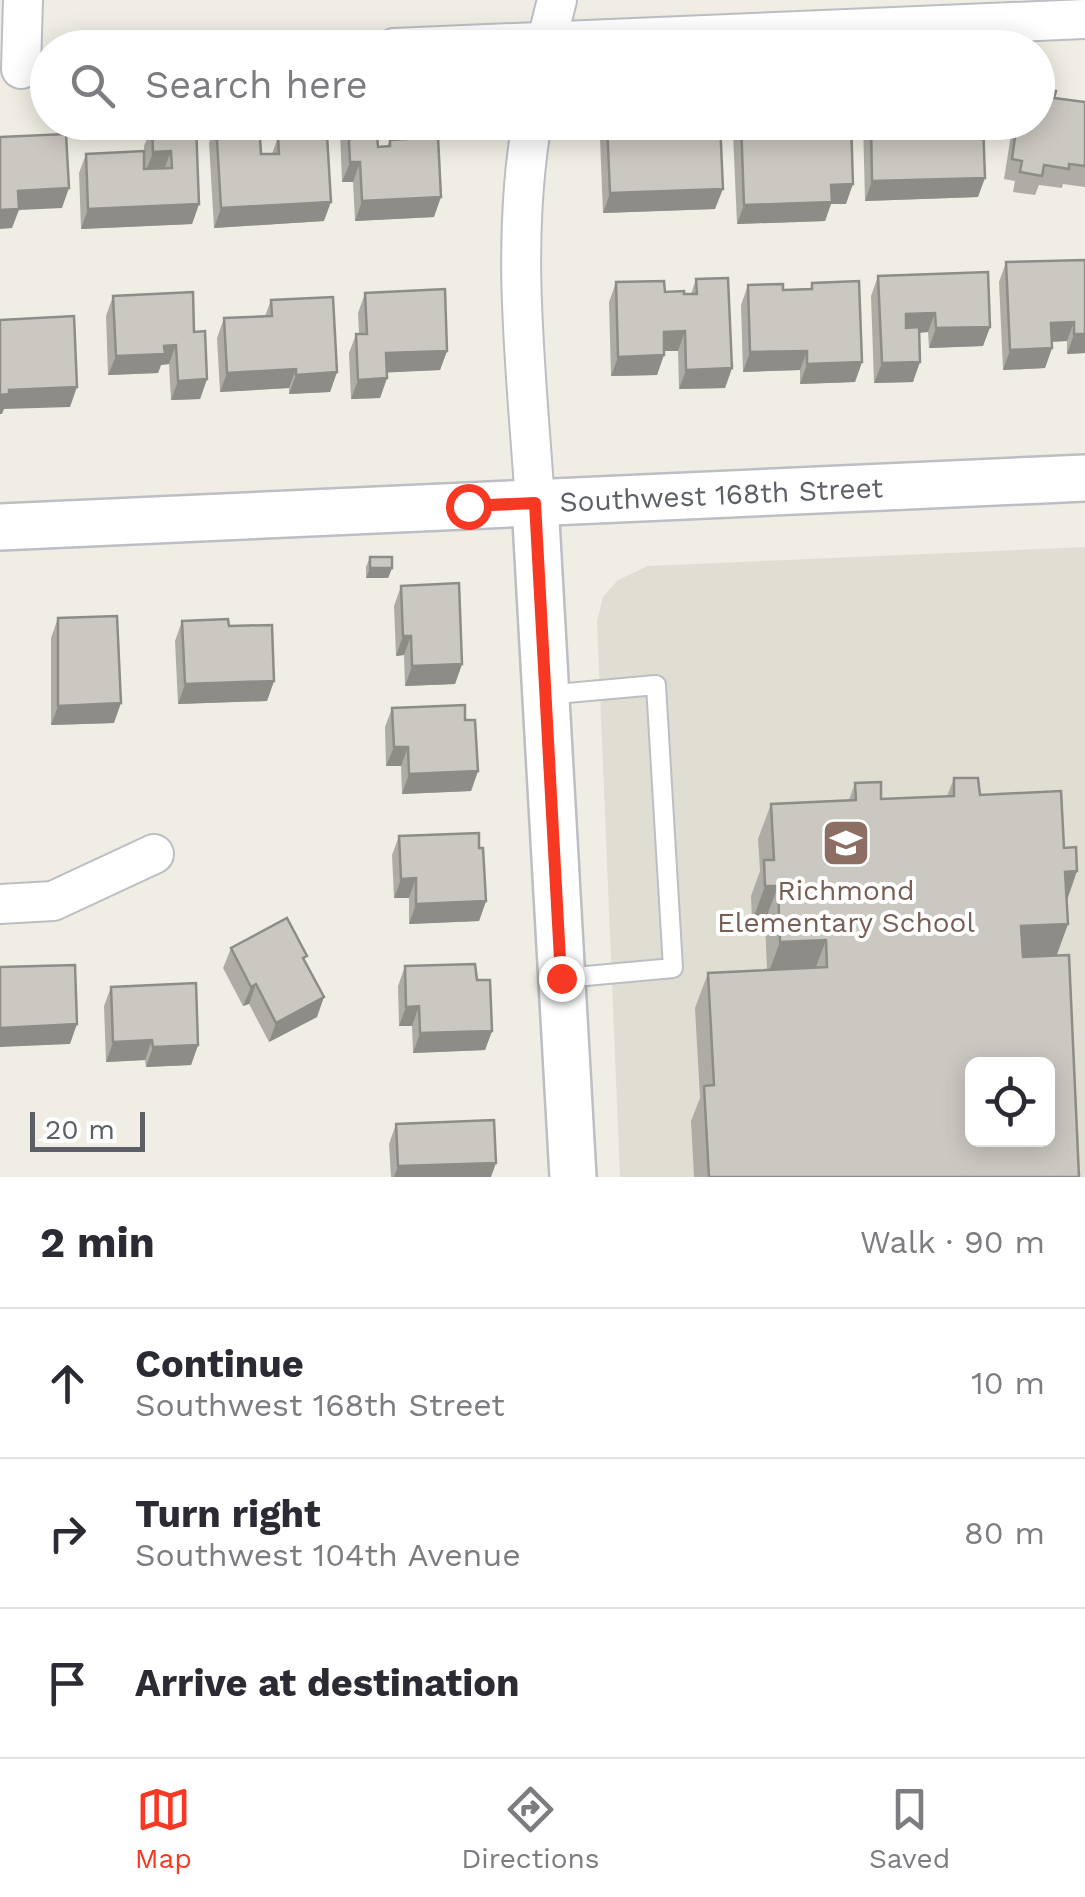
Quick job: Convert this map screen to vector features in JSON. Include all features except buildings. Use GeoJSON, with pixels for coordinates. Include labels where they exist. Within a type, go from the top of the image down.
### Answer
{"type":"FeatureCollection","features":[{"type":"Feature","properties":{"kind":"street"},"geometry":{"type":"LineString","coordinates":[[23,0],[23,68]]}},
{"type":"Feature","properties":{"kind":"street"},"geometry":{"type":"LineString","coordinates":[[550,30],[557,0]]}},
{"type":"Feature","properties":{"kind":"street"},"geometry":{"type":"LineString","coordinates":[[751,30],[1030,11],[1085,19]]}},
{"type":"Feature","properties":{"kind":"street"},"geometry":{"type":"LineString","coordinates":[[530,140],[520,276],[572,1177]]}},
{"type":"Feature","properties":{"kind":"street","name":"Southwest 168th Street"},"geometry":{"type":"LineString","coordinates":[[0,527],[1085,478]]}},
{"type":"Feature","properties":{"kind":"street"},"geometry":{"type":"LineString","coordinates":[[0,904],[54,901],[154,854]]}},
{"type":"Feature","properties":{"kind":"lane"},"geometry":{"type":"LineString","coordinates":[[545,695],[656,685],[672,950],[673,968],[561,978]]}},
{"type":"Feature","properties":{"kind":"shaded area","name":"Richmond Elementary School"},"geometry":{"type":"Polygon","coordinates":[[[1085,547],[1085,1177],[620,1177],[597,621],[603,597],[618,580],[648,566],[1085,547]]]}},
{"type":"Feature","properties":{"kind":"place","name":"Richmond Elementary School"},"geometry":{"type":"Point","coordinates":[846,843]}},
{"type":"Feature","properties":{"kind":"route"},"geometry":{"type":"LineString","coordinates":[[468,506],[535,503],[561,978]]}}]}
